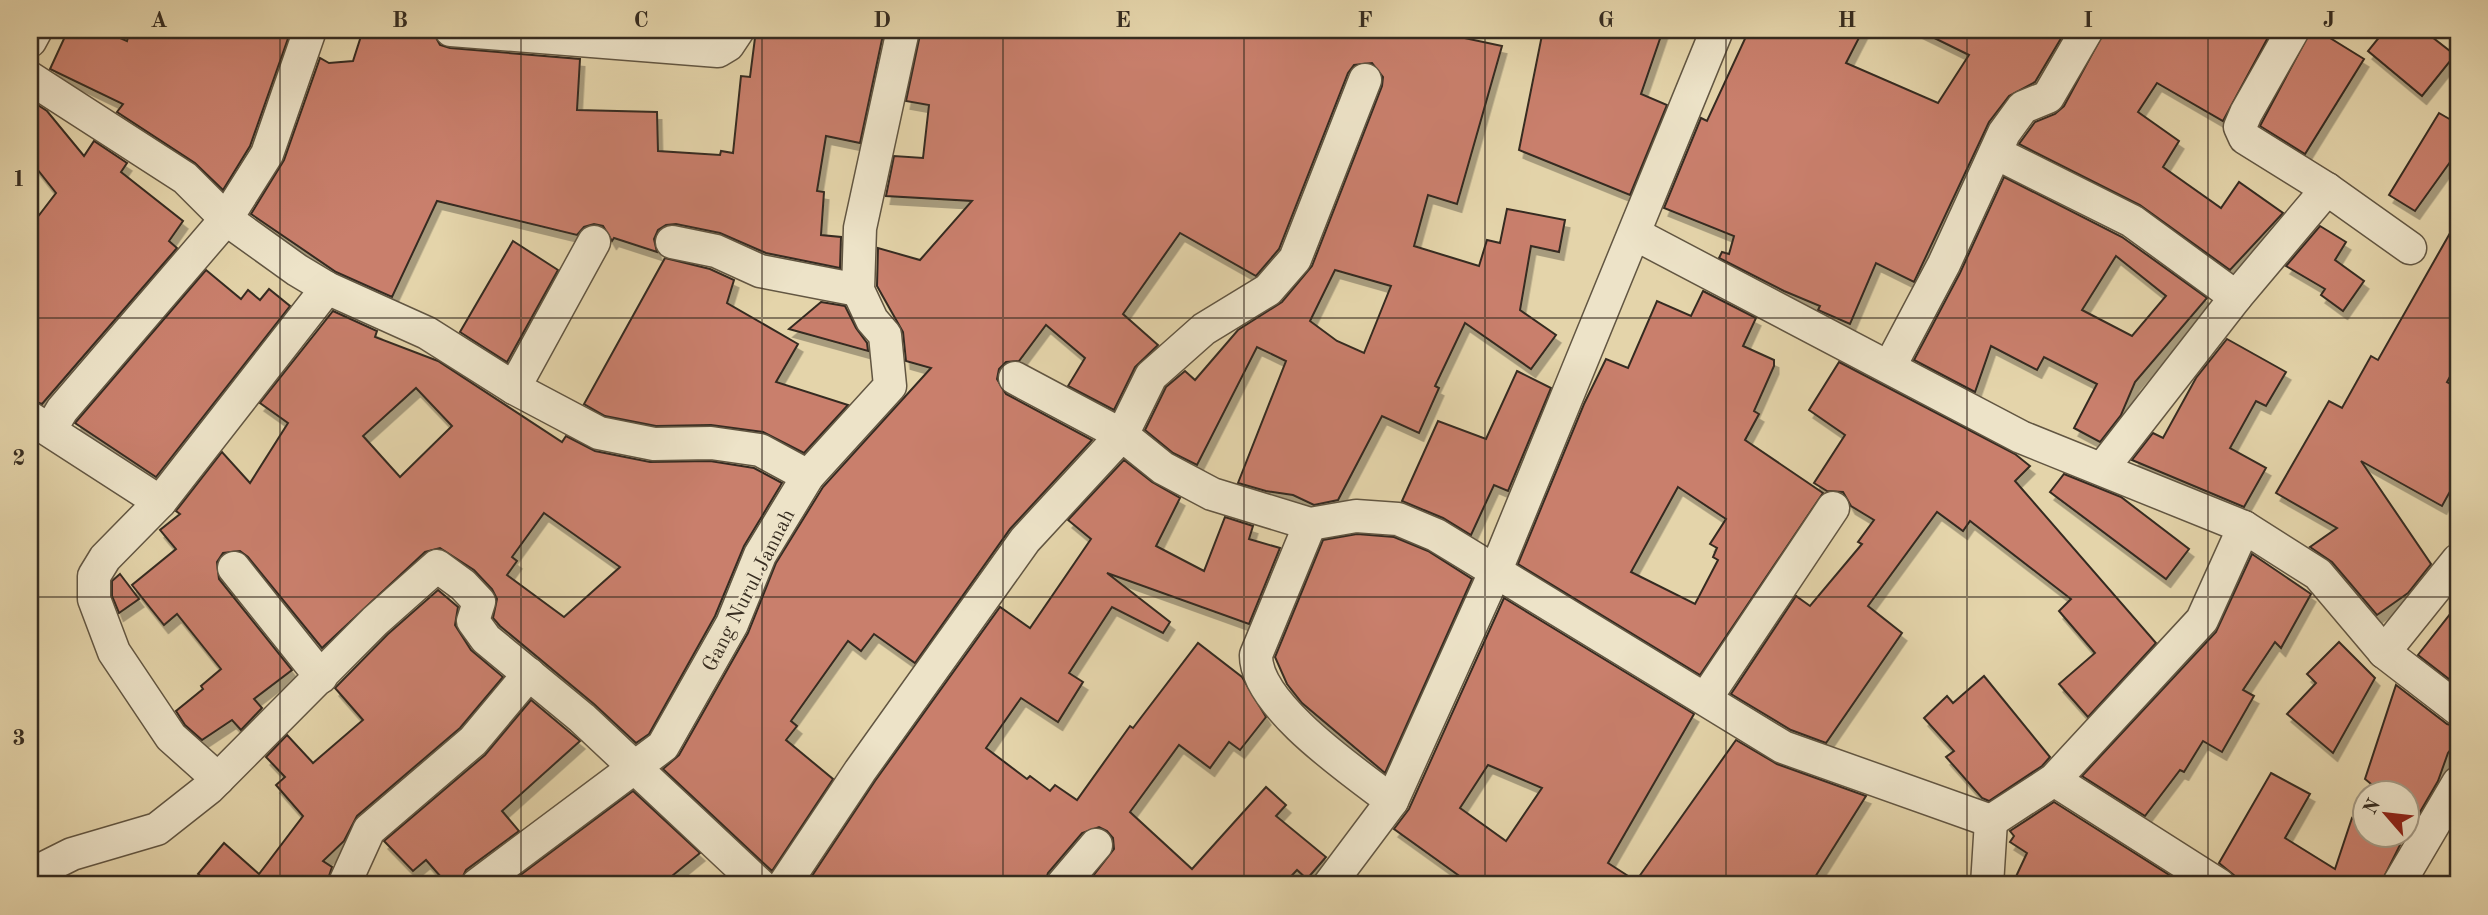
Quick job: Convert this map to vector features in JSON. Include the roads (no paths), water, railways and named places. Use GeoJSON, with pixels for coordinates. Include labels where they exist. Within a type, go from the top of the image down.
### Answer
{"type":"FeatureCollection","features":[{"type":"Feature","properties":{"kind":"street"},"geometry":{"type":"LineString","coordinates":[[30,41],[36,30]]}},
{"type":"Feature","properties":{"kind":"street"},"geometry":{"type":"LineString","coordinates":[[160,502],[40,424],[62,410],[226,219],[267,154],[310,30]]}},
{"type":"Feature","properties":{"kind":"street"},"geometry":{"type":"LineString","coordinates":[[451,30],[718,51],[727,45],[738,30]]}},
{"type":"Feature","properties":{"kind":"street","name":"Gang Nurul Jannah"},"geometry":{"type":"LineString","coordinates":[[477,885],[663,746],[732,624],[760,555],[808,476],[890,386],[885,335],[872,320],[858,290],[860,228],[903,30]]}},
{"type":"Feature","properties":{"kind":"street"},"geometry":{"type":"LineString","coordinates":[[1328,885],[1392,801],[1496,570],[1717,30]]}},
{"type":"Feature","properties":{"kind":"street"},"geometry":{"type":"LineString","coordinates":[[1890,366],[1944,264],[2004,133],[2023,107],[2048,97],[2087,30]]}},
{"type":"Feature","properties":{"kind":"street"},"geometry":{"type":"LineString","coordinates":[[2293,30],[2240,127],[2245,138],[2327,189],[2410,248]]}},
{"type":"Feature","properties":{"kind":"street"},"geometry":{"type":"LineString","coordinates":[[30,78],[184,178],[226,219],[327,288],[427,333],[514,388],[599,433],[654,444],[711,443],[760,450],[808,476]]}},
{"type":"Feature","properties":{"kind":"street"},"geometry":{"type":"LineString","coordinates":[[784,885],[860,771],[1025,540],[1122,435],[1151,376],[1204,329],[1268,290],[1295,259],[1365,80]]}},
{"type":"Feature","properties":{"kind":"street"},"geometry":{"type":"LineString","coordinates":[[1996,153],[2132,221],[2236,297]]}},
{"type":"Feature","properties":{"kind":"street"},"geometry":{"type":"LineString","coordinates":[[2102,469],[2236,297],[2327,189]]}},
{"type":"Feature","properties":{"kind":"street"},"geometry":{"type":"LineString","coordinates":[[1635,234],[2021,437],[2244,527],[2318,574],[2384,652],[2458,709]]}},
{"type":"Feature","properties":{"kind":"street"},"geometry":{"type":"LineString","coordinates":[[514,388],[594,242]]}},
{"type":"Feature","properties":{"kind":"street"},"geometry":{"type":"LineString","coordinates":[[672,242],[716,251],[760,271],[858,290]]}},
{"type":"Feature","properties":{"kind":"street"},"geometry":{"type":"LineString","coordinates":[[218,779],[171,737],[114,652],[94,599],[97,569],[160,502],[327,288]]}},
{"type":"Feature","properties":{"kind":"street"},"geometry":{"type":"LineString","coordinates":[[1016,379],[1122,435],[1163,468],[1212,494],[1310,524],[1356,516],[1398,519],[1436,534],[1783,747],[1991,821]]}},
{"type":"Feature","properties":{"kind":"street"},"geometry":{"type":"LineString","coordinates":[[1706,698],[1833,509]]}},
{"type":"Feature","properties":{"kind":"street"},"geometry":{"type":"LineString","coordinates":[[1310,524],[1256,655],[1256,669],[1299,729],[1392,801]]}},
{"type":"Feature","properties":{"kind":"street"},"geometry":{"type":"LineString","coordinates":[[1991,821],[2054,780],[2202,620],[2244,527]]}},
{"type":"Feature","properties":{"kind":"street"},"geometry":{"type":"LineString","coordinates":[[2384,652],[2458,560]]}},
{"type":"Feature","properties":{"kind":"street"},"geometry":{"type":"LineString","coordinates":[[43,869],[72,854],[157,829],[218,779],[384,612],[437,566],[479,602],[473,621],[486,639],[582,718],[760,885]]}},
{"type":"Feature","properties":{"kind":"street"},"geometry":{"type":"LineString","coordinates":[[234,568],[321,677]]}},
{"type":"Feature","properties":{"kind":"street"},"geometry":{"type":"LineString","coordinates":[[344,885],[369,830],[474,741],[529,674]]}},
{"type":"Feature","properties":{"kind":"street"},"geometry":{"type":"LineString","coordinates":[[2054,780],[2220,885]]}},
{"type":"Feature","properties":{"kind":"street"},"geometry":{"type":"LineString","coordinates":[[2398,885],[2458,783]]}},
{"type":"Feature","properties":{"kind":"street"},"geometry":{"type":"LineString","coordinates":[[1987,885],[1991,821]]}},
{"type":"Feature","properties":{"kind":"street"},"geometry":{"type":"LineString","coordinates":[[1062,885],[1096,845]]}}]}
